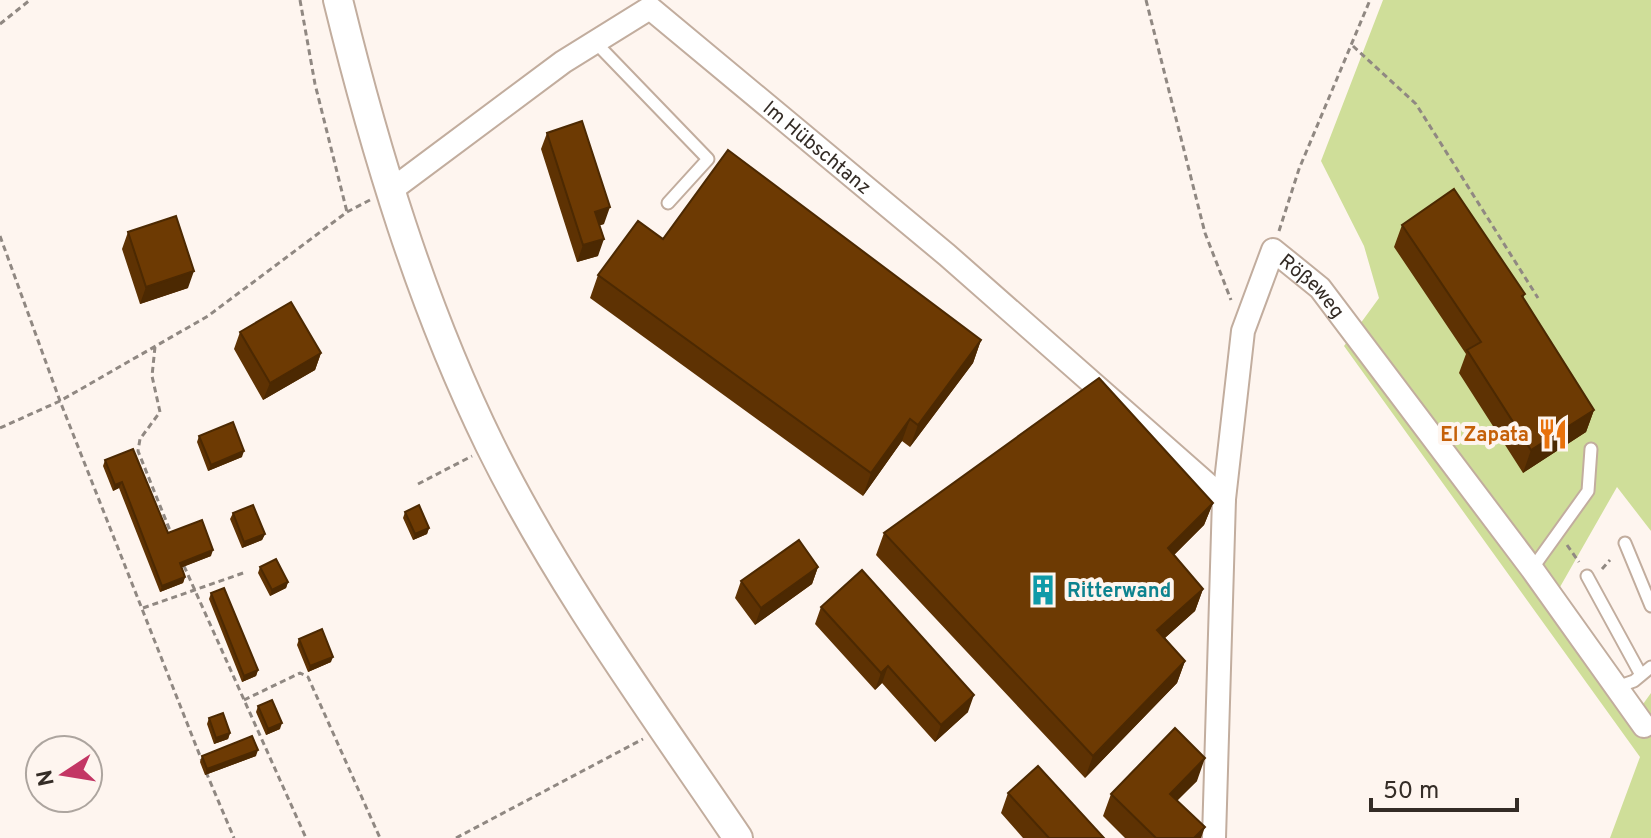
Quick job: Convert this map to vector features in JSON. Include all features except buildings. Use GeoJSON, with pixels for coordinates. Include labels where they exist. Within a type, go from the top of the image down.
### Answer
{"type":"FeatureCollection","features":[{"type":"Feature","properties":{"kind":"street"},"geometry":{"type":"LineString","coordinates":[[338,0],[390,191],[454,364],[491,447],[568,582],[738,838]]}},
{"type":"Feature","properties":{"kind":"street","name":"Im Hübschtanz"},"geometry":{"type":"LineString","coordinates":[[390,191],[594,41],[650,8],[947,255],[1224,499]]}},
{"type":"Feature","properties":{"kind":"street","name":"Rößeweg"},"geometry":{"type":"LineString","coordinates":[[1214,838],[1224,499],[1243,331],[1273,250],[1320,288],[1532,569],[1644,726]]}},
{"type":"Feature","properties":{"kind":"lane"},"geometry":{"type":"LineString","coordinates":[[594,41],[708,159],[668,203]]}},
{"type":"Feature","properties":{"kind":"lane"},"geometry":{"type":"LineString","coordinates":[[1532,569],[1588,491],[1591,449]]}},
{"type":"Feature","properties":{"kind":"lane"},"geometry":{"type":"LineString","coordinates":[[1625,543],[1651,606]]}},
{"type":"Feature","properties":{"kind":"lane"},"geometry":{"type":"LineString","coordinates":[[1593,574],[1641,675]]}},
{"type":"Feature","properties":{"kind":"lane"},"geometry":{"type":"LineString","coordinates":[[1617,687],[1651,667]]}},
{"type":"Feature","properties":{"kind":"path"},"geometry":{"type":"LineString","coordinates":[[0,24],[30,0]]}},
{"type":"Feature","properties":{"kind":"path"},"geometry":{"type":"LineString","coordinates":[[0,428],[60,401],[208,316],[347,212],[315,84],[300,0]]}},
{"type":"Feature","properties":{"kind":"path"},"geometry":{"type":"LineString","coordinates":[[1146,0],[1205,233],[1243,331]]}},
{"type":"Feature","properties":{"kind":"path"},"geometry":{"type":"LineString","coordinates":[[1273,250],[1299,169],[1370,0]]}},
{"type":"Feature","properties":{"kind":"path"},"geometry":{"type":"LineString","coordinates":[[1353,46],[1416,104],[1538,298]]}},
{"type":"Feature","properties":{"kind":"path"},"geometry":{"type":"LineString","coordinates":[[0,236],[60,401],[234,838]]}},
{"type":"Feature","properties":{"kind":"path"},"geometry":{"type":"LineString","coordinates":[[155,347],[152,376],[160,412],[140,439],[138,451],[172,535]]}},
{"type":"Feature","properties":{"kind":"path"},"geometry":{"type":"LineString","coordinates":[[418,484],[491,447]]}},
{"type":"Feature","properties":{"kind":"path"},"geometry":{"type":"LineString","coordinates":[[1593,574],[1610,560]]}},
{"type":"Feature","properties":{"kind":"path"},"geometry":{"type":"LineString","coordinates":[[183,564],[306,838]]}},
{"type":"Feature","properties":{"kind":"path"},"geometry":{"type":"LineString","coordinates":[[143,608],[246,572]]}},
{"type":"Feature","properties":{"kind":"path"},"geometry":{"type":"LineString","coordinates":[[243,701],[290,676],[300,673],[308,677],[380,838]]}},
{"type":"Feature","properties":{"kind":"path"},"geometry":{"type":"LineString","coordinates":[[456,838],[663,728]]}},
{"type":"Feature","properties":{"kind":"green space"},"geometry":{"type":"Polygon","coordinates":[[[1383,0],[1651,0],[1651,531],[1617,487],[1560,587],[1638,711],[1651,693],[1651,838],[1610,838],[1640,757],[1344,346],[1379,298],[1364,246],[1321,161],[1383,0]]]}},
{"type":"Feature","properties":{"kind":"place","name":"El Zapata"},"geometry":{"type":"Point","coordinates":[1553,434]}},
{"type":"Feature","properties":{"kind":"place","name":"Ritterwand"},"geometry":{"type":"Point","coordinates":[1043,590]}}]}
